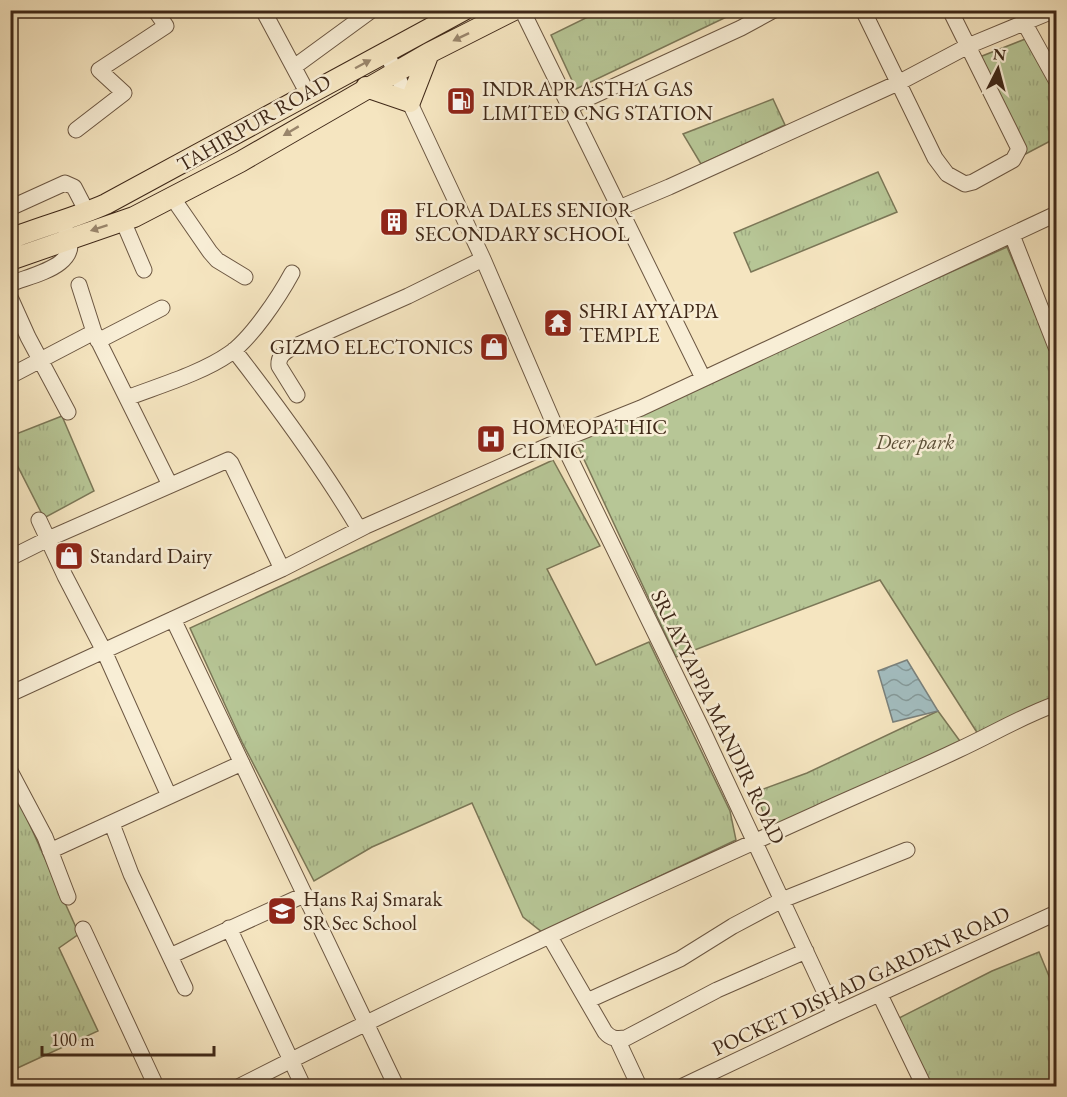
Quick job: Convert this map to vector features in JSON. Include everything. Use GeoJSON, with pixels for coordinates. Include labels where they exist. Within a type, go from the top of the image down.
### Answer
{"type":"FeatureCollection","features":[{"type":"Feature","properties":{"kind":"main road","name":"TAHIRPUR ROAD"},"geometry":{"type":"LineString","coordinates":[[10,239],[87,212],[464,10]]}},
{"type":"Feature","properties":{"kind":"main road","name":"TAHIRPUR ROAD"},"geometry":{"type":"LineString","coordinates":[[10,260],[134,217],[240,162],[429,52],[514,10]]}},
{"type":"Feature","properties":{"kind":"main road"},"geometry":{"type":"LineString","coordinates":[[366,87],[410,102],[429,52]]}},
{"type":"Feature","properties":{"kind":"street"},"geometry":{"type":"LineString","coordinates":[[76,130],[124,93],[99,70],[166,26],[155,10]]}},
{"type":"Feature","properties":{"kind":"street"},"geometry":{"type":"LineString","coordinates":[[263,10],[308,94]]}},
{"type":"Feature","properties":{"kind":"street"},"geometry":{"type":"LineString","coordinates":[[294,67],[372,10]]}},
{"type":"Feature","properties":{"kind":"street"},"geometry":{"type":"LineString","coordinates":[[522,10],[703,378]]}},
{"type":"Feature","properties":{"kind":"street"},"geometry":{"type":"LineString","coordinates":[[569,107],[741,28],[774,10]]}},
{"type":"Feature","properties":{"kind":"street"},"geometry":{"type":"LineString","coordinates":[[863,10],[935,158],[947,174],[965,184],[1013,160],[1018,149],[950,10]]}},
{"type":"Feature","properties":{"kind":"street"},"geometry":{"type":"LineString","coordinates":[[619,208],[900,82],[968,46],[1055,10]]}},
{"type":"Feature","properties":{"kind":"street"},"geometry":{"type":"LineString","coordinates":[[1025,24],[1056,80]]}},
{"type":"Feature","properties":{"kind":"street","name":"SRI AYYAPPA MANDIR ROAD"},"geometry":{"type":"LineString","coordinates":[[386,52],[483,259],[561,440],[702,729],[836,1014]]}},
{"type":"Feature","properties":{"kind":"street"},"geometry":{"type":"LineString","coordinates":[[10,208],[65,183],[74,187],[87,212]]}},
{"type":"Feature","properties":{"kind":"street"},"geometry":{"type":"LineString","coordinates":[[172,197],[217,260],[245,277]]}},
{"type":"Feature","properties":{"kind":"street"},"geometry":{"type":"LineString","coordinates":[[10,694],[282,568],[359,529],[561,440],[641,408],[1056,214]]}},
{"type":"Feature","properties":{"kind":"street"},"geometry":{"type":"LineString","coordinates":[[10,284],[62,263],[70,251],[70,238],[61,220]]}},
{"type":"Feature","properties":{"kind":"street"},"geometry":{"type":"LineString","coordinates":[[123,221],[144,270]]}},
{"type":"Feature","properties":{"kind":"street"},"geometry":{"type":"LineString","coordinates":[[1011,235],[1056,347]]}},
{"type":"Feature","properties":{"kind":"street"},"geometry":{"type":"LineString","coordinates":[[297,395],[279,366],[278,360],[281,355],[291,348],[408,296],[483,259]]}},
{"type":"Feature","properties":{"kind":"street"},"geometry":{"type":"LineString","coordinates":[[127,398],[212,363],[234,350],[259,321],[292,273]]}},
{"type":"Feature","properties":{"kind":"street"},"geometry":{"type":"LineString","coordinates":[[79,285],[96,337],[170,485]]}},
{"type":"Feature","properties":{"kind":"street"},"geometry":{"type":"LineString","coordinates":[[10,297],[68,412]]}},
{"type":"Feature","properties":{"kind":"street"},"geometry":{"type":"LineString","coordinates":[[10,376],[162,308]]}},
{"type":"Feature","properties":{"kind":"street"},"geometry":{"type":"LineString","coordinates":[[234,350],[299,434],[359,529]]}},
{"type":"Feature","properties":{"kind":"street"},"geometry":{"type":"LineString","coordinates":[[10,558],[228,460],[282,568]]}},
{"type":"Feature","properties":{"kind":"street"},"geometry":{"type":"LineString","coordinates":[[39,520],[104,651],[169,796]]}},
{"type":"Feature","properties":{"kind":"street"},"geometry":{"type":"LineString","coordinates":[[173,619],[396,1086]]}},
{"type":"Feature","properties":{"kind":"street"},"geometry":{"type":"LineString","coordinates":[[240,1086],[550,937],[1056,704]]}},
{"type":"Feature","properties":{"kind":"street"},"geometry":{"type":"LineString","coordinates":[[50,851],[242,763]]}},
{"type":"Feature","properties":{"kind":"street"},"geometry":{"type":"LineString","coordinates":[[10,771],[45,837],[68,897]]}},
{"type":"Feature","properties":{"kind":"street"},"geometry":{"type":"LineString","coordinates":[[112,824],[131,874],[185,988]]}},
{"type":"Feature","properties":{"kind":"street"},"geometry":{"type":"LineString","coordinates":[[587,1000],[680,959],[782,900],[907,850]]}},
{"type":"Feature","properties":{"kind":"street"},"geometry":{"type":"LineString","coordinates":[[170,956],[304,895]]}},
{"type":"Feature","properties":{"kind":"street","name":"POCKET DISHAD GARDEN ROAD"},"geometry":{"type":"LineString","coordinates":[[683,1086],[1056,913]]}},
{"type":"Feature","properties":{"kind":"street"},"geometry":{"type":"LineString","coordinates":[[229,928],[303,1086]]}},
{"type":"Feature","properties":{"kind":"street"},"geometry":{"type":"LineString","coordinates":[[83,929],[156,1086]]}},
{"type":"Feature","properties":{"kind":"street"},"geometry":{"type":"LineString","coordinates":[[550,937],[609,1037],[617,1039],[626,1038],[717,990],[806,951]]}},
{"type":"Feature","properties":{"kind":"street"},"geometry":{"type":"LineString","coordinates":[[880,994],[924,1086]]}},
{"type":"Feature","properties":{"kind":"street"},"geometry":{"type":"LineString","coordinates":[[617,1039],[639,1086]]}},
{"type":"Feature","properties":{"kind":"green space"},"geometry":{"type":"Polygon","coordinates":[[[602,10],[739,11],[576,89],[551,35],[602,10]]]}},
{"type":"Feature","properties":{"kind":"green space"},"geometry":{"type":"Polygon","coordinates":[[[1033,36],[1056,84],[1056,138],[1020,157],[977,58],[1033,36]]]}},
{"type":"Feature","properties":{"kind":"green space"},"geometry":{"type":"Polygon","coordinates":[[[773,99],[785,125],[701,164],[683,134],[773,99]]]}},
{"type":"Feature","properties":{"kind":"green space"},"geometry":{"type":"Polygon","coordinates":[[[878,172],[897,212],[751,272],[734,233],[878,172]]]}},
{"type":"Feature","properties":{"kind":"green space","name":"Deer park"},"geometry":{"type":"Polygon","coordinates":[[[1007,247],[1056,363],[1056,707],[978,734],[880,580],[676,657],[575,440],[1007,247]]]}},
{"type":"Feature","properties":{"kind":"green space"},"geometry":{"type":"Polygon","coordinates":[[[62,416],[94,491],[44,518],[11,453],[11,436],[62,416]]]}},
{"type":"Feature","properties":{"kind":"green space"},"geometry":{"type":"Polygon","coordinates":[[[553,460],[600,546],[547,569],[596,665],[649,642],[730,811],[736,840],[542,932],[523,917],[472,803],[372,847],[314,881],[242,742],[190,628],[553,460]]]}},
{"type":"Feature","properties":{"kind":"green space"},"geometry":{"type":"Polygon","coordinates":[[[938,711],[965,748],[775,841],[755,792],[807,773],[938,711]]]}},
{"type":"Feature","properties":{"kind":"green space"},"geometry":{"type":"Polygon","coordinates":[[[10,781],[79,934],[59,948],[98,1031],[11,1071],[10,781]]]}},
{"type":"Feature","properties":{"kind":"green space"},"geometry":{"type":"Polygon","coordinates":[[[1039,952],[1056,993],[1056,1086],[931,1086],[899,1018],[992,971],[1039,952]]]}},
{"type":"Feature","properties":{"kind":"water"},"geometry":{"type":"Polygon","coordinates":[[[907,660],[938,711],[893,722],[878,671],[907,660]]]}},
{"type":"Feature","properties":{"kind":"place","name":"INDRAPRASTHA GAS LIMITED CNG STATION"},"geometry":{"type":"Point","coordinates":[461,101]}},
{"type":"Feature","properties":{"kind":"place","name":"FLORA DALES SENIOR SECONDARY SCHOOL"},"geometry":{"type":"Point","coordinates":[394,222]}},
{"type":"Feature","properties":{"kind":"place","name":"SHRI AYYAPPA TEMPLE"},"geometry":{"type":"Point","coordinates":[558,323]}},
{"type":"Feature","properties":{"kind":"place","name":"GIZMO ELECTONICS"},"geometry":{"type":"Point","coordinates":[494,347]}},
{"type":"Feature","properties":{"kind":"place","name":"HOMEOPATHIC CLINIC"},"geometry":{"type":"Point","coordinates":[491,439]}},
{"type":"Feature","properties":{"kind":"place","name":"Standard Dairy"},"geometry":{"type":"Point","coordinates":[69,556]}},
{"type":"Feature","properties":{"kind":"place","name":"Hans Raj Smarak SR Sec School"},"geometry":{"type":"Point","coordinates":[282,911]}}]}
